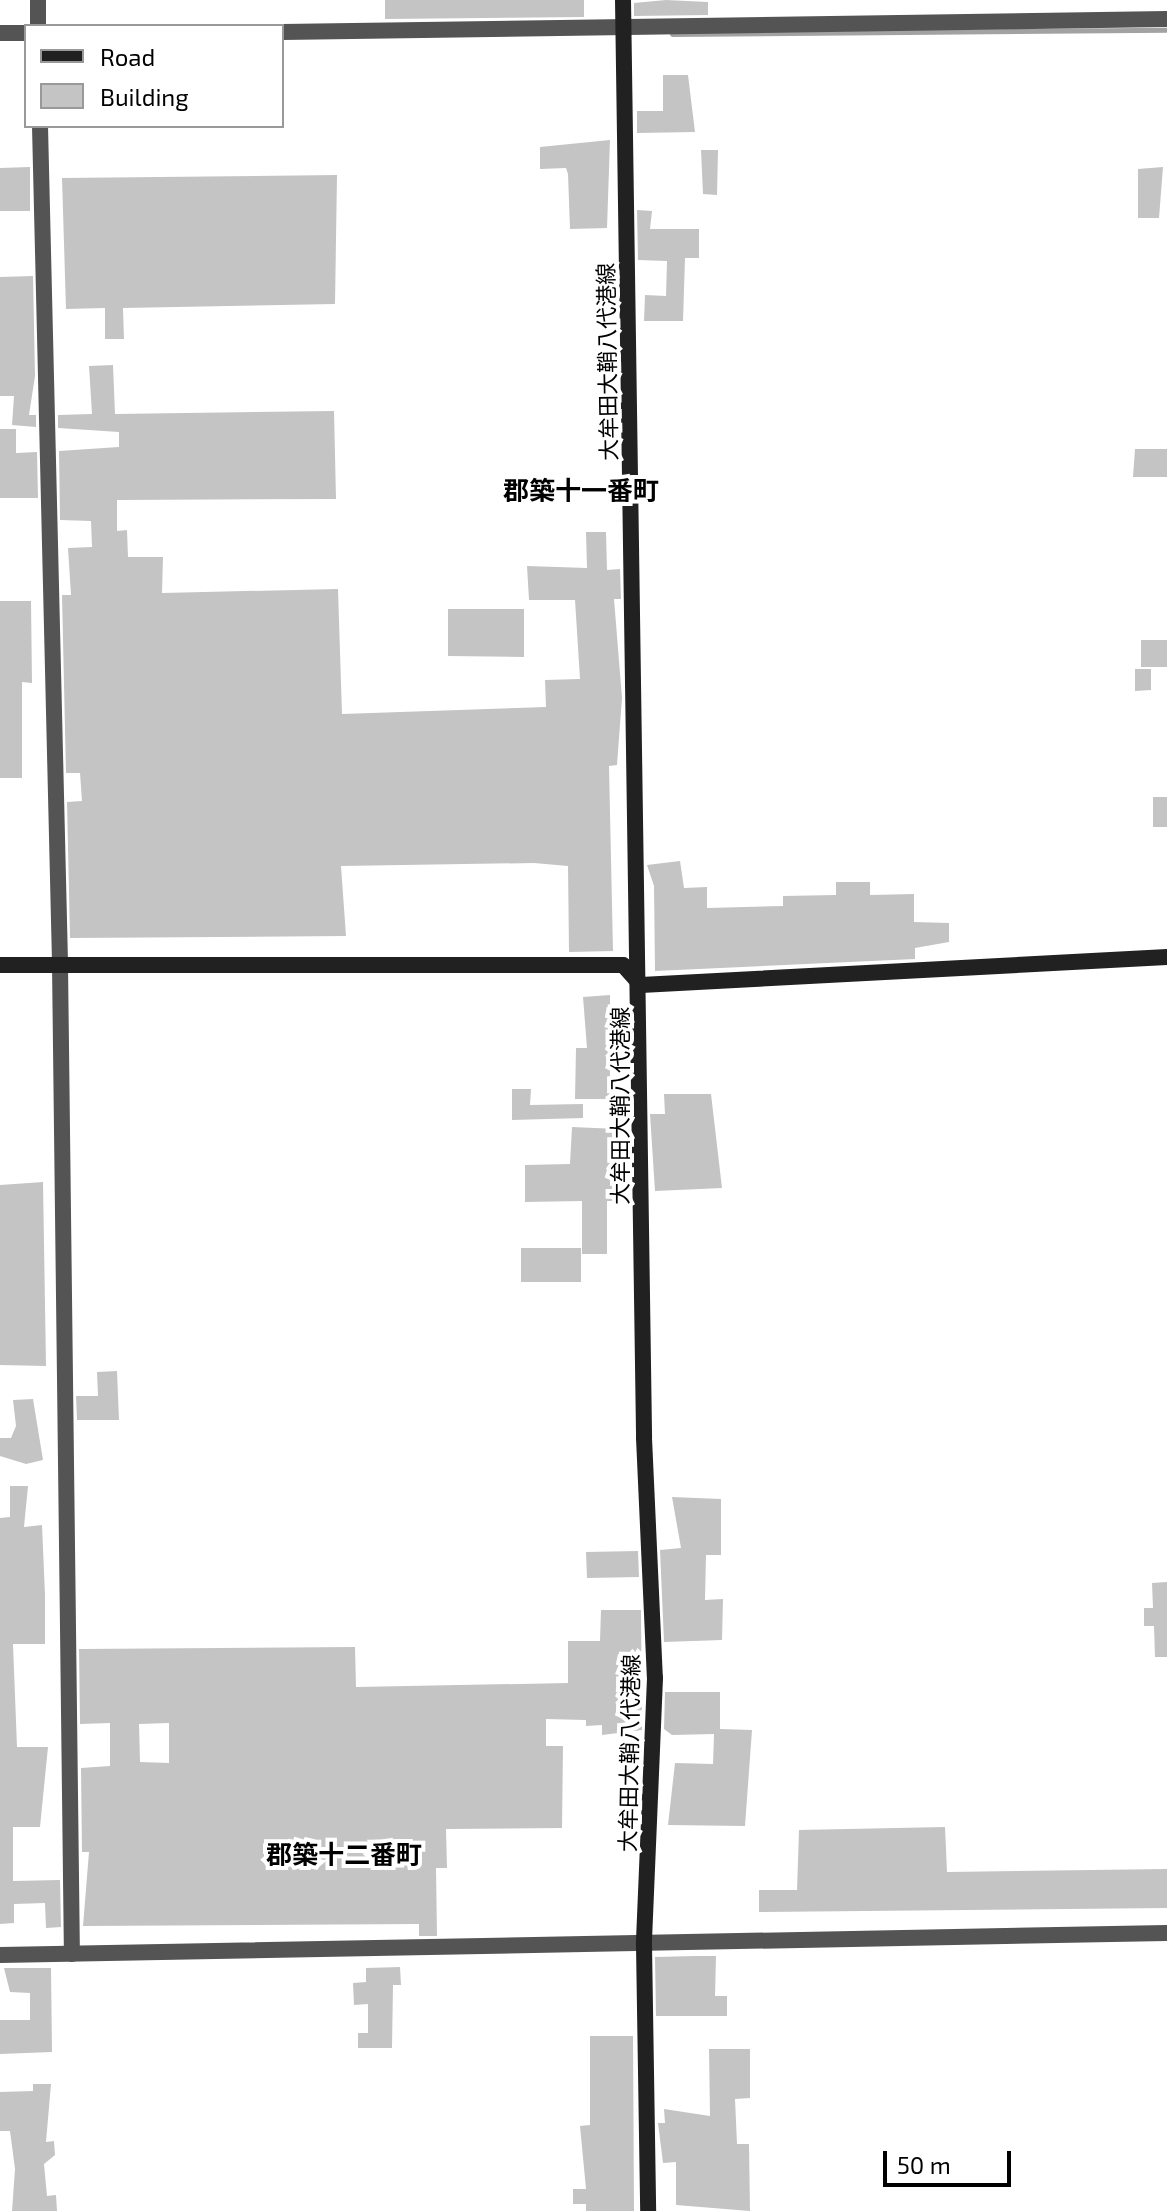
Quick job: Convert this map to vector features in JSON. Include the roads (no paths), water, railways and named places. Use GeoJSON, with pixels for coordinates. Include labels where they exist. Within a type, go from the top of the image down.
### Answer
{"type":"FeatureCollection","features":[{"type":"Feature","properties":{"kind":"main road","name":"大牟田大鞘八代港線"},"geometry":{"type":"LineString","coordinates":[[623,0],[641,985],[644,1438],[655,1721],[644,1945],[648,2211]]}},
{"type":"Feature","properties":{"kind":"main road"},"geometry":{"type":"LineString","coordinates":[[0,965],[623,965],[641,985],[1167,957]]}},
{"type":"Feature","properties":{"kind":"street"},"geometry":{"type":"LineString","coordinates":[[38,0],[38,24]]}},
{"type":"Feature","properties":{"kind":"street"},"geometry":{"type":"LineString","coordinates":[[284,32],[623,30],[939,18],[1167,19]]}},
{"type":"Feature","properties":{"kind":"street"},"geometry":{"type":"LineString","coordinates":[[0,33],[24,33]]}},
{"type":"Feature","properties":{"kind":"street"},"geometry":{"type":"LineString","coordinates":[[40,128],[60,964],[72,1954]]}},
{"type":"Feature","properties":{"kind":"street"},"geometry":{"type":"LineString","coordinates":[[0,1955],[1167,1933]]}},
{"type":"Feature","properties":{"kind":"waterway"},"geometry":{"type":"LineString","coordinates":[[672,34],[1167,30]]}},
{"type":"Feature","properties":{"kind":"district","name":"郡築十一番町"},"geometry":{"type":"Point","coordinates":[581,490]}},
{"type":"Feature","properties":{"kind":"district","name":"郡築十二番町"},"geometry":{"type":"Point","coordinates":[344,1854]}}]}
